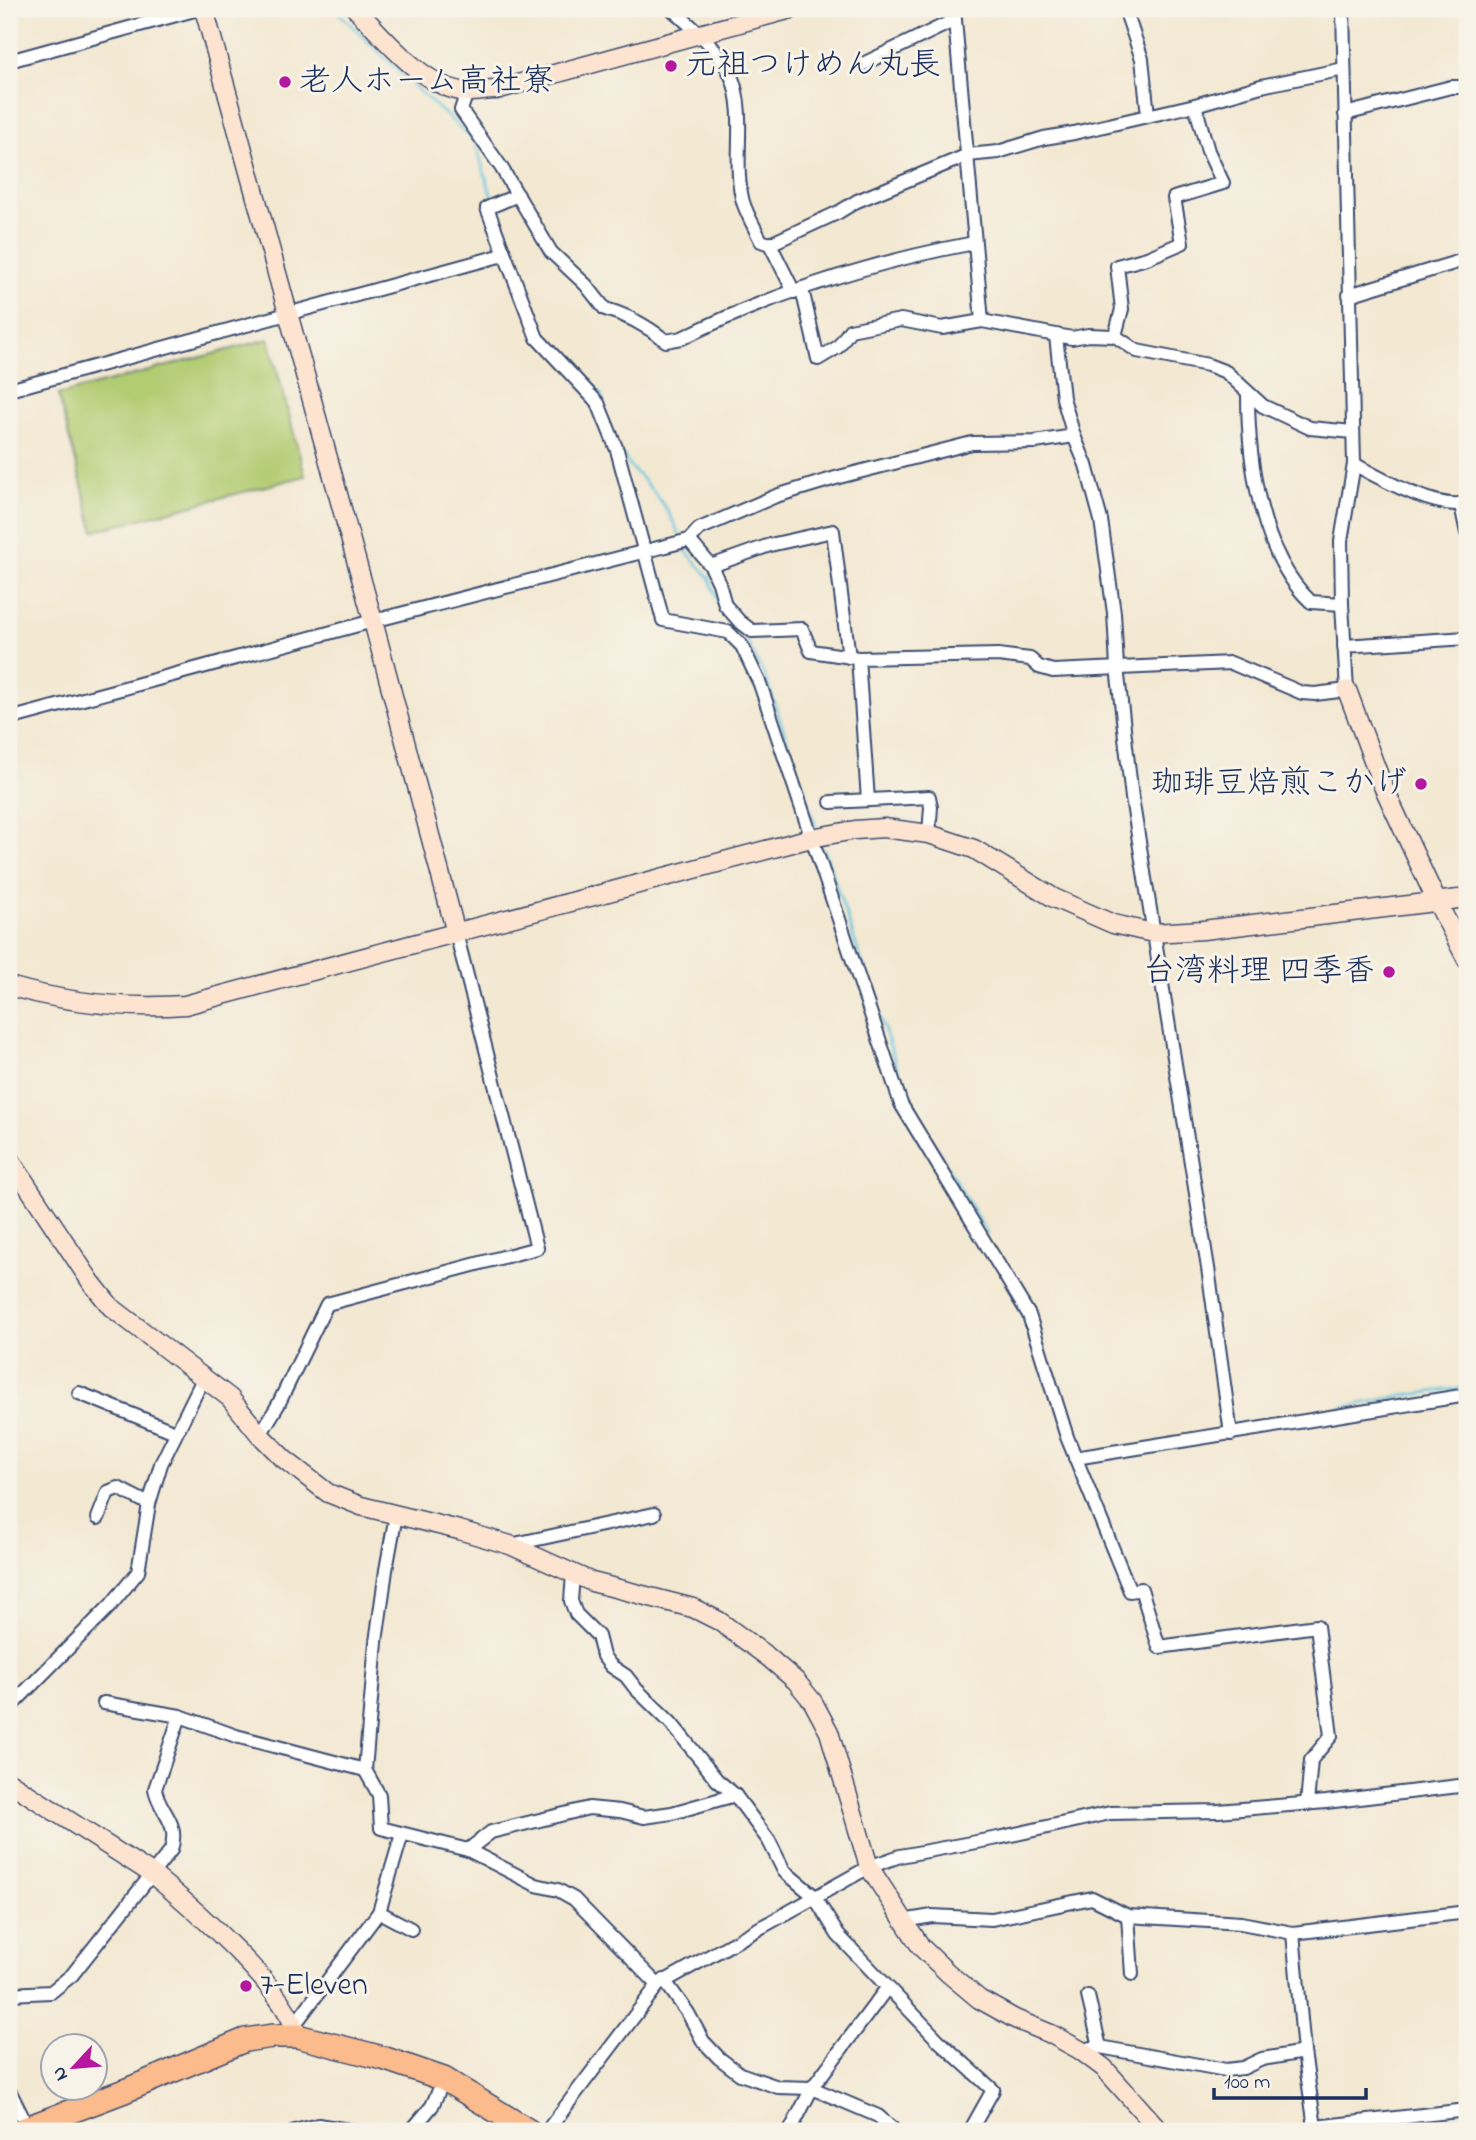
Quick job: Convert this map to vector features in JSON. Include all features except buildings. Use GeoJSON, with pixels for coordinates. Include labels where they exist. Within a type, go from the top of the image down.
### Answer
{"type":"FeatureCollection","features":[{"type":"Feature","properties":{"kind":"highway"},"geometry":{"type":"LineString","coordinates":[[24,2130],[60,2124],[245,2040],[296,2030],[444,2079],[528,2131]]}},
{"type":"Feature","properties":{"kind":"street"},"geometry":{"type":"LineString","coordinates":[[9,61],[198,9]]}},
{"type":"Feature","properties":{"kind":"street"},"geometry":{"type":"LineString","coordinates":[[204,9],[373,621],[537,1248],[327,1304],[278,1405],[260,1435]]}},
{"type":"Feature","properties":{"kind":"street"},"geometry":{"type":"LineString","coordinates":[[356,9],[403,56],[429,77],[445,86],[467,92],[496,90],[792,9]]}},
{"type":"Feature","properties":{"kind":"street"},"geometry":{"type":"LineString","coordinates":[[672,9],[700,34],[723,62],[732,79],[740,119],[743,201],[761,241],[769,244],[798,291],[818,359],[838,347],[850,330],[901,320],[942,328],[982,321],[1072,338],[1088,335],[1115,336],[1137,351],[1208,365],[1226,372],[1263,406],[1310,428],[1353,432]]}},
{"type":"Feature","properties":{"kind":"street"},"geometry":{"type":"LineString","coordinates":[[1125,9],[1142,59],[1148,114]]}},
{"type":"Feature","properties":{"kind":"street"},"geometry":{"type":"LineString","coordinates":[[1343,9],[1354,464],[1341,541],[1347,690],[1382,784],[1467,960]]}},
{"type":"Feature","properties":{"kind":"street"},"geometry":{"type":"LineString","coordinates":[[863,64],[955,15],[982,321]]}},
{"type":"Feature","properties":{"kind":"street"},"geometry":{"type":"LineString","coordinates":[[769,244],[857,201],[968,155],[998,152],[1044,138],[1344,69]]}},
{"type":"Feature","properties":{"kind":"street"},"geometry":{"type":"LineString","coordinates":[[1345,114],[1451,86],[1467,86]]}},
{"type":"Feature","properties":{"kind":"street"},"geometry":{"type":"LineString","coordinates":[[467,92],[461,110],[518,195],[551,252],[586,285],[604,309],[648,326],[666,341],[682,338],[798,291],[873,265],[974,243]]}},
{"type":"Feature","properties":{"kind":"street"},"geometry":{"type":"LineString","coordinates":[[1115,336],[1122,309],[1117,266],[1147,258],[1182,243],[1174,198],[1223,183],[1208,151],[1195,105]]}},
{"type":"Feature","properties":{"kind":"street"},"geometry":{"type":"LineString","coordinates":[[518,195],[486,208],[537,338],[598,402],[617,450],[663,620],[728,632],[742,646],[760,684],[901,1104],[1029,1315],[1075,1458],[1096,1503],[1110,1546],[1130,1591],[1141,1589],[1159,1647],[1317,1626],[1331,1736],[1311,1760],[1307,1804]]}},
{"type":"Feature","properties":{"kind":"street"},"geometry":{"type":"LineString","coordinates":[[9,390],[503,255]]}},
{"type":"Feature","properties":{"kind":"street"},"geometry":{"type":"LineString","coordinates":[[1349,295],[1467,259]]}},
{"type":"Feature","properties":{"kind":"street"},"geometry":{"type":"LineString","coordinates":[[1056,336],[1063,398],[1101,520],[1114,613],[1116,667],[1132,798],[1209,1268],[1231,1434]]}},
{"type":"Feature","properties":{"kind":"street"},"geometry":{"type":"LineString","coordinates":[[1248,394],[1248,436],[1266,527],[1275,549],[1301,593],[1311,602],[1342,604]]}},
{"type":"Feature","properties":{"kind":"street"},"geometry":{"type":"LineString","coordinates":[[9,719],[373,621],[689,540],[699,529],[776,496],[839,477],[972,443],[1035,442],[1074,436]]}},
{"type":"Feature","properties":{"kind":"street"},"geometry":{"type":"LineString","coordinates":[[1354,464],[1414,493],[1434,500],[1464,504],[1467,533]]}},
{"type":"Feature","properties":{"kind":"street"},"geometry":{"type":"LineString","coordinates":[[711,566],[770,545],[833,531],[854,657],[868,800]]}},
{"type":"Feature","properties":{"kind":"street"},"geometry":{"type":"LineString","coordinates":[[689,540],[711,566],[725,606],[752,631],[802,629],[811,650],[854,657],[998,655],[1030,659],[1039,667],[1053,671],[1231,663],[1302,693],[1347,690]]}},
{"type":"Feature","properties":{"kind":"street"},"geometry":{"type":"LineString","coordinates":[[1344,646],[1467,638]]}},
{"type":"Feature","properties":{"kind":"street"},"geometry":{"type":"LineString","coordinates":[[831,802],[929,797],[929,834]]}},
{"type":"Feature","properties":{"kind":"street"},"geometry":{"type":"LineString","coordinates":[[9,986],[83,1003],[141,1008],[185,1005],[811,838],[884,828],[929,834],[974,849],[1054,898],[1113,924],[1153,933],[1203,930],[1467,898]]}},
{"type":"Feature","properties":{"kind":"street"},"geometry":{"type":"LineString","coordinates":[[9,1160],[91,1282],[111,1307],[230,1398],[284,1459],[328,1493],[361,1506],[510,1545],[592,1582],[693,1608],[719,1621],[768,1657],[796,1681],[813,1702],[829,1732],[869,1867],[921,1947],[979,1999],[1080,2050],[1104,2068],[1160,2131]]}},
{"type":"Feature","properties":{"kind":"street"},"geometry":{"type":"LineString","coordinates":[[9,1708],[110,1606],[138,1572],[149,1504],[161,1464],[203,1379]]}},
{"type":"Feature","properties":{"kind":"street"},"geometry":{"type":"LineString","coordinates":[[79,1394],[175,1432]]}},
{"type":"Feature","properties":{"kind":"street"},"geometry":{"type":"LineString","coordinates":[[1075,1458],[1467,1395]]}},
{"type":"Feature","properties":{"kind":"street"},"geometry":{"type":"LineString","coordinates":[[98,1518],[108,1492],[118,1488],[149,1504]]}},
{"type":"Feature","properties":{"kind":"street"},"geometry":{"type":"LineString","coordinates":[[510,1545],[654,1514]]}},
{"type":"Feature","properties":{"kind":"street"},"geometry":{"type":"LineString","coordinates":[[396,1515],[376,1642],[365,1770],[379,1795],[381,1828],[468,1850],[536,1885],[558,1890],[574,1899],[661,1983],[688,2012],[703,2041],[740,2074],[778,2087],[812,2088],[878,2116],[895,2131]]}},
{"type":"Feature","properties":{"kind":"street"},"geometry":{"type":"LineString","coordinates":[[573,1574],[571,1601],[576,1614],[598,1636],[603,1656],[671,1723],[717,1780],[735,1795],[769,1841],[784,1871],[814,1896],[838,1935],[887,1988],[993,2090],[970,2131]]}},
{"type":"Feature","properties":{"kind":"street"},"geometry":{"type":"LineString","coordinates":[[104,1703],[180,1716],[236,1736],[365,1770]]}},
{"type":"Feature","properties":{"kind":"street"},"geometry":{"type":"LineString","coordinates":[[9,1994],[51,1992],[72,1975],[171,1850],[175,1830],[157,1798],[155,1789],[180,1716]]}},
{"type":"Feature","properties":{"kind":"street"},"geometry":{"type":"LineString","coordinates":[[9,1782],[152,1874],[257,1971],[296,2030],[379,1912],[402,1835]]}},
{"type":"Feature","properties":{"kind":"street"},"geometry":{"type":"LineString","coordinates":[[547,2131],[661,1983],[869,1867],[900,1856],[1110,1813],[1218,1811],[1307,1804],[1467,1785]]}},
{"type":"Feature","properties":{"kind":"street"},"geometry":{"type":"LineString","coordinates":[[468,1850],[491,1832],[589,1808],[644,1816],[672,1813],[735,1795]]}},
{"type":"Feature","properties":{"kind":"street"},"geometry":{"type":"LineString","coordinates":[[903,1921],[932,1916],[992,1919],[1092,1898],[1128,1916],[1241,1923],[1293,1933],[1467,1912]]}},
{"type":"Feature","properties":{"kind":"street"},"geometry":{"type":"LineString","coordinates":[[379,1912],[411,1929]]}},
{"type":"Feature","properties":{"kind":"street"},"geometry":{"type":"LineString","coordinates":[[1128,1916],[1132,1973]]}},
{"type":"Feature","properties":{"kind":"street"},"geometry":{"type":"LineString","coordinates":[[1293,1933],[1304,2052],[1315,2127],[1467,2110]]}},
{"type":"Feature","properties":{"kind":"street"},"geometry":{"type":"LineString","coordinates":[[790,2131],[812,2088],[887,1988]]}},
{"type":"Feature","properties":{"kind":"street"},"geometry":{"type":"LineString","coordinates":[[1088,1996],[1100,2047]]}},
{"type":"Feature","properties":{"kind":"street"},"geometry":{"type":"LineString","coordinates":[[1080,2050],[1100,2047],[1226,2070],[1243,2068],[1262,2059],[1304,2052]]}},
{"type":"Feature","properties":{"kind":"street"},"geometry":{"type":"LineString","coordinates":[[411,2131],[432,2105],[444,2079]]}},
{"type":"Feature","properties":{"kind":"street"},"geometry":{"type":"LineString","coordinates":[[9,2090],[24,2130]]}},
{"type":"Feature","properties":{"kind":"street"},"geometry":{"type":"LineString","coordinates":[[295,2131],[318,2125],[355,2131]]}},
{"type":"Feature","properties":{"kind":"green space"},"geometry":{"type":"Polygon","coordinates":[[[269,339],[305,476],[94,531],[58,395],[269,339]]]}},
{"type":"Feature","properties":{"kind":"waterway"},"geometry":{"type":"LineString","coordinates":[[335,9],[410,83],[475,141],[493,201]]}},
{"type":"Feature","properties":{"kind":"waterway"},"geometry":{"type":"LineString","coordinates":[[496,207],[544,332],[600,392],[603,400]]}},
{"type":"Feature","properties":{"kind":"waterway"},"geometry":{"type":"LineString","coordinates":[[624,455],[630,467],[665,506],[679,534]]}},
{"type":"Feature","properties":{"kind":"waterway"},"geometry":{"type":"LineString","coordinates":[[685,550],[709,577],[721,609]]}},
{"type":"Feature","properties":{"kind":"waterway"},"geometry":{"type":"LineString","coordinates":[[727,617],[747,640],[767,681],[816,826]]}},
{"type":"Feature","properties":{"kind":"waterway"},"geometry":{"type":"LineString","coordinates":[[824,849],[908,1100],[987,1234]]}},
{"type":"Feature","properties":{"kind":"waterway"},"geometry":{"type":"LineString","coordinates":[[1295,1417],[1395,1397],[1467,1387]]}},
{"type":"Feature","properties":{"kind":"waterway"},"geometry":{"type":"LineString","coordinates":[[891,2119],[905,2131]]}},
{"type":"Feature","properties":{"kind":"place","name":"元祖つけめん丸長"},"geometry":{"type":"Point","coordinates":[671,66]}},
{"type":"Feature","properties":{"kind":"place","name":"老人ホーム高社寮"},"geometry":{"type":"Point","coordinates":[285,82]}},
{"type":"Feature","properties":{"kind":"place","name":"珈琲豆焙煎こかげ"},"geometry":{"type":"Point","coordinates":[1421,784]}},
{"type":"Feature","properties":{"kind":"place","name":"台湾料理 四季香"},"geometry":{"type":"Point","coordinates":[1389,972]}},
{"type":"Feature","properties":{"kind":"place","name":"7-Eleven"},"geometry":{"type":"Point","coordinates":[246,1986]}}]}
